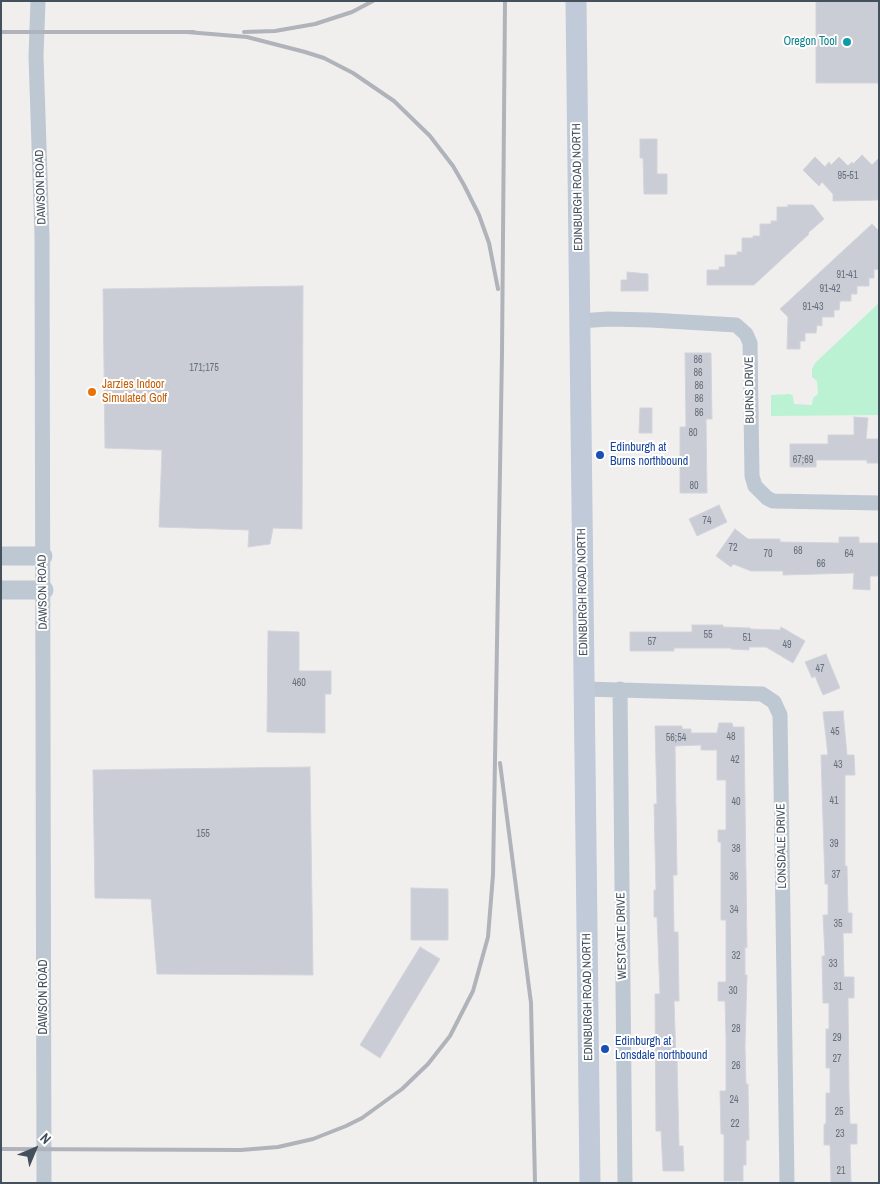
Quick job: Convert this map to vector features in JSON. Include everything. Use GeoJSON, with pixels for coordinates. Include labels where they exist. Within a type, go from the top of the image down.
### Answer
{"type":"FeatureCollection","features":[{"type":"Feature","properties":{"kind":"main road","name":"EDINBURGH ROAD NORTH"},"geometry":{"type":"LineString","coordinates":[[576,1],[590,1183]]}},
{"type":"Feature","properties":{"kind":"street","name":"DAWSON ROAD"},"geometry":{"type":"LineString","coordinates":[[38,1],[36,56],[42,236],[44,590],[44,1183]]}},
{"type":"Feature","properties":{"kind":"street","name":"BURNS DRIVE"},"geometry":{"type":"LineString","coordinates":[[580,321],[617,320],[736,324],[746,334],[750,343],[752,476],[755,486],[774,502],[879,503]]}},
{"type":"Feature","properties":{"kind":"street"},"geometry":{"type":"LineString","coordinates":[[1,556],[43,556]]}},
{"type":"Feature","properties":{"kind":"street"},"geometry":{"type":"LineString","coordinates":[[1,590],[44,590]]}},
{"type":"Feature","properties":{"kind":"street","name":"LONSDALE DRIVE"},"geometry":{"type":"LineString","coordinates":[[584,689],[762,694],[774,702],[780,715],[787,1183]]}},
{"type":"Feature","properties":{"kind":"street","name":"WESTGATE DRIVE"},"geometry":{"type":"LineString","coordinates":[[620,689],[625,1183]]}},
{"type":"Feature","properties":{"kind":"green space"},"geometry":{"type":"Polygon","coordinates":[[[879,303],[879,415],[771,416],[771,395],[790,394],[793,396],[794,404],[812,405],[813,398],[818,394],[817,381],[812,377],[812,369],[815,363],[879,303]]]}},
{"type":"Feature","properties":{"kind":"building","name":"Oregon Tool"},"geometry":{"type":"Polygon","coordinates":[[[816,1],[879,1],[879,83],[816,83],[816,1]]]}},
{"type":"Feature","properties":{"kind":"building"},"geometry":{"type":"Polygon","coordinates":[[[640,139],[657,139],[657,174],[667,174],[667,194],[644,194],[643,158],[640,158],[640,139]]]}},
{"type":"Feature","properties":{"kind":"building"},"geometry":{"type":"Polygon","coordinates":[[[862,155],[872,165],[879,158],[879,200],[833,201],[833,194],[822,182],[819,186],[803,170],[815,157],[825,167],[829,162],[831,165],[839,157],[848,166],[852,162],[853,164],[862,155]]]}},
{"type":"Feature","properties":{"kind":"building"},"geometry":{"type":"Polygon","coordinates":[[[788,205],[813,205],[824,219],[754,285],[707,285],[707,270],[719,270],[719,267],[725,267],[725,255],[737,255],[737,252],[742,252],[742,238],[760,236],[760,224],[771,224],[771,221],[777,221],[777,207],[788,207],[788,205]]]}},
{"type":"Feature","properties":{"kind":"building"},"geometry":{"type":"Polygon","coordinates":[[[872,224],[879,231],[879,270],[874,269],[874,278],[869,278],[869,286],[857,286],[857,294],[851,294],[851,301],[840,301],[839,310],[834,310],[834,317],[822,317],[822,326],[817,325],[816,333],[805,333],[805,341],[800,341],[800,349],[787,349],[788,317],[780,309],[872,224]]]}},
{"type":"Feature","properties":{"kind":"building"},"geometry":{"type":"Polygon","coordinates":[[[627,272],[648,274],[648,291],[621,291],[621,280],[627,280],[627,272]]]}},
{"type":"Feature","properties":{"kind":"building"},"geometry":{"type":"Polygon","coordinates":[[[303,286],[302,529],[273,528],[270,544],[248,547],[249,530],[159,527],[162,450],[105,448],[103,289],[303,286]]]}},
{"type":"Feature","properties":{"kind":"building"},"geometry":{"type":"Polygon","coordinates":[[[685,353],[711,353],[712,419],[706,419],[707,493],[680,493],[680,427],[686,427],[685,353]]]}},
{"type":"Feature","properties":{"kind":"building"},"geometry":{"type":"Polygon","coordinates":[[[640,408],[652,408],[652,433],[639,433],[640,408]]]}},
{"type":"Feature","properties":{"kind":"building"},"geometry":{"type":"Polygon","coordinates":[[[854,417],[868,418],[866,439],[879,439],[879,463],[867,463],[867,460],[816,460],[816,467],[790,467],[790,444],[828,444],[828,435],[854,435],[854,417]]]}},
{"type":"Feature","properties":{"kind":"building"},"geometry":{"type":"Polygon","coordinates":[[[719,505],[727,522],[697,536],[689,519],[719,505]]]}},
{"type":"Feature","properties":{"kind":"building"},"geometry":{"type":"Polygon","coordinates":[[[735,529],[748,539],[780,539],[780,542],[839,543],[839,537],[859,537],[859,543],[879,543],[879,576],[870,576],[870,590],[853,589],[854,573],[783,575],[783,571],[751,571],[733,564],[731,567],[716,556],[735,529]]]}},
{"type":"Feature","properties":{"kind":"building"},"geometry":{"type":"Polygon","coordinates":[[[692,625],[723,625],[723,627],[780,630],[781,627],[805,641],[793,663],[766,647],[749,647],[749,650],[731,648],[674,648],[674,651],[630,651],[630,632],[692,632],[692,625]]]}},
{"type":"Feature","properties":{"kind":"building"},"geometry":{"type":"Polygon","coordinates":[[[268,631],[299,632],[299,671],[331,671],[331,694],[325,694],[325,733],[267,732],[268,631]]]}},
{"type":"Feature","properties":{"kind":"building"},"geometry":{"type":"Polygon","coordinates":[[[826,654],[840,688],[823,695],[815,676],[812,678],[805,662],[826,654]]]}},
{"type":"Feature","properties":{"kind":"building"},"geometry":{"type":"Polygon","coordinates":[[[843,711],[847,755],[854,755],[855,775],[845,775],[845,866],[847,866],[848,913],[852,913],[852,933],[843,933],[844,977],[854,977],[854,998],[848,998],[849,1092],[850,1124],[857,1124],[857,1144],[850,1144],[851,1183],[831,1183],[830,1145],[824,1145],[826,1093],[830,1093],[830,1068],[826,1068],[826,1029],[829,1029],[829,1003],[823,1003],[822,956],[825,956],[823,915],[828,915],[828,884],[825,884],[821,755],[828,755],[823,712],[843,711]]]}},
{"type":"Feature","properties":{"kind":"building"},"geometry":{"type":"Polygon","coordinates":[[[719,723],[732,723],[733,727],[744,727],[747,948],[745,947],[745,975],[747,975],[745,1046],[749,1140],[746,1140],[746,1165],[743,1165],[743,1181],[724,1181],[724,1134],[721,1134],[720,1091],[726,1091],[726,1038],[725,1001],[718,1001],[718,982],[726,982],[726,920],[721,920],[721,842],[718,842],[718,830],[726,830],[726,780],[717,780],[717,750],[701,750],[701,745],[675,746],[677,875],[673,875],[674,932],[678,932],[679,1001],[674,1001],[679,1146],[683,1146],[684,1171],[663,1171],[661,1131],[656,1131],[655,994],[660,994],[657,917],[654,917],[654,890],[656,890],[654,804],[657,804],[655,726],[682,726],[682,729],[691,729],[691,733],[717,733],[719,723]]]}},
{"type":"Feature","properties":{"kind":"building"},"geometry":{"type":"Polygon","coordinates":[[[310,767],[313,975],[157,974],[151,899],[95,898],[93,770],[310,767]]]}},
{"type":"Feature","properties":{"kind":"building"},"geometry":{"type":"Polygon","coordinates":[[[411,888],[448,889],[448,940],[411,940],[411,888]]]}},
{"type":"Feature","properties":{"kind":"building"},"geometry":{"type":"Polygon","coordinates":[[[420,947],[440,959],[380,1058],[360,1045],[420,947]]]}},
{"type":"Feature","properties":{"kind":"railway"},"geometry":{"type":"LineString","coordinates":[[244,32],[275,31],[315,24],[352,12],[373,1]]}},
{"type":"Feature","properties":{"kind":"railway"},"geometry":{"type":"LineString","coordinates":[[1,1149],[241,1150],[278,1147],[313,1139],[362,1118],[402,1089],[428,1064],[450,1036],[473,991],[488,937],[493,875],[502,353],[505,1]]}},
{"type":"Feature","properties":{"kind":"railway"},"geometry":{"type":"LineString","coordinates":[[1,32],[194,32]]}},
{"type":"Feature","properties":{"kind":"railway"},"geometry":{"type":"LineString","coordinates":[[187,32],[247,37],[324,58],[353,73],[394,101],[430,136],[453,166],[464,185],[479,215],[489,243],[498,289]]}},
{"type":"Feature","properties":{"kind":"railway"},"geometry":{"type":"LineString","coordinates":[[500,763],[531,1003],[535,1183]]}},
{"type":"Feature","properties":{"kind":"place","name":"Oregon Tool"},"geometry":{"type":"Point","coordinates":[847,42]}},
{"type":"Feature","properties":{"kind":"place","name":"Jarzies Indoor Simulated Golf"},"geometry":{"type":"Point","coordinates":[92,392]}},
{"type":"Feature","properties":{"kind":"place","name":"Edinburgh at Burns northbound"},"geometry":{"type":"Point","coordinates":[600,455]}},
{"type":"Feature","properties":{"kind":"place","name":"Edinburgh at Lonsdale northbound"},"geometry":{"type":"Point","coordinates":[605,1049]}}]}
